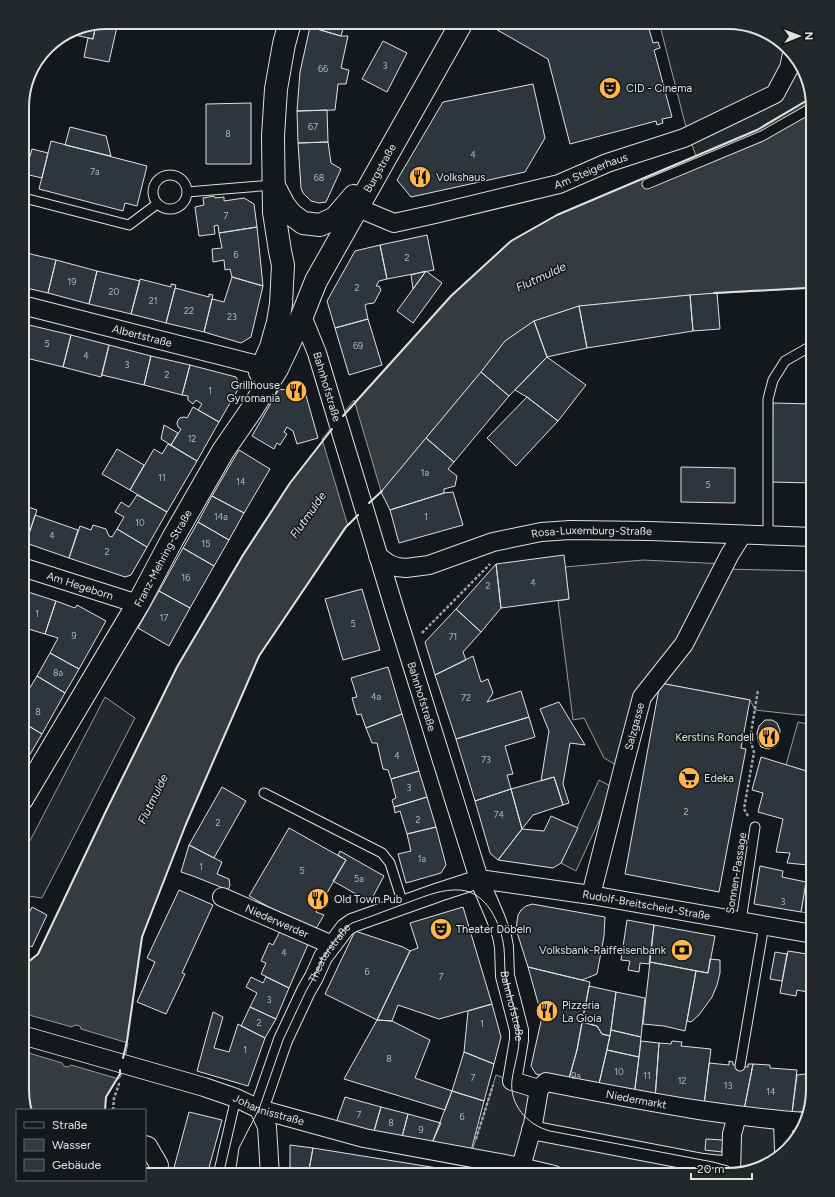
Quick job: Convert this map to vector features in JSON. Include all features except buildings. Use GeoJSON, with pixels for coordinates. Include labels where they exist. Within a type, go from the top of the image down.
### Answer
{"type":"FeatureCollection","features":[{"type":"Feature","properties":{"kind":"main road"},"geometry":{"type":"LineString","coordinates":[[288,29],[276,89],[273,136],[274,212],[283,265],[302,316]]}},
{"type":"Feature","properties":{"kind":"main road","name":"Burgstraße"},"geometry":{"type":"LineString","coordinates":[[302,316],[316,281],[458,29]]}},
{"type":"Feature","properties":{"kind":"main road"},"geometry":{"type":"LineString","coordinates":[[274,185],[284,205],[291,214],[303,222],[320,225],[335,218],[344,209],[386,156]]}},
{"type":"Feature","properties":{"kind":"main road"},"geometry":{"type":"LineString","coordinates":[[224,451],[270,347],[278,322],[283,265]]}},
{"type":"Feature","properties":{"kind":"main road","name":"Franz-Mehring-Straße"},"geometry":{"type":"LineString","coordinates":[[29,787],[138,604],[173,538],[224,451],[277,369],[302,316]]}},
{"type":"Feature","properties":{"kind":"street","name":"Am Steigerhaus"},"geometry":{"type":"LineString","coordinates":[[358,208],[394,223],[559,184],[607,163],[684,138],[775,94],[789,68],[791,60]]}},
{"type":"Feature","properties":{"kind":"street","name":"Albertstraße"},"geometry":{"type":"LineString","coordinates":[[29,307],[262,366]]}},
{"type":"Feature","properties":{"kind":"street","name":"Bahnhofstraße"},"geometry":{"type":"LineString","coordinates":[[302,316],[317,353],[378,556],[479,879],[502,936],[505,976],[519,1040],[512,1081]]}},
{"type":"Feature","properties":{"kind":"street","name":"Rosa-Luxemburg-Straße"},"geometry":{"type":"LineString","coordinates":[[378,556],[389,564],[398,567],[406,568],[429,565],[493,542],[541,532],[570,530],[650,531],[806,537]]}},
{"type":"Feature","properties":{"kind":"street","name":"Salzgasse"},"geometry":{"type":"LineString","coordinates":[[591,895],[642,697],[684,644],[730,554],[742,535]]}},
{"type":"Feature","properties":{"kind":"street","name":"Am Hegeborn"},"geometry":{"type":"LineString","coordinates":[[29,569],[138,604]]}},
{"type":"Feature","properties":{"kind":"street","name":"Rudolf-Breitscheid-Straße"},"geometry":{"type":"LineString","coordinates":[[479,879],[591,895],[806,933]]}},
{"type":"Feature","properties":{"kind":"street","name":"Theaterstraße"},"geometry":{"type":"LineString","coordinates":[[258,1109],[283,1040],[306,991],[323,957],[348,925],[403,904],[479,879]]}},
{"type":"Feature","properties":{"kind":"street","name":"Niederwerder"},"geometry":{"type":"LineString","coordinates":[[222,897],[332,945]]}},
{"type":"Feature","properties":{"kind":"street","name":"Johannisstraße"},"geometry":{"type":"LineString","coordinates":[[29,1037],[204,1087],[236,1098],[258,1109],[364,1138],[470,1158],[508,1168]]}},
{"type":"Feature","properties":{"kind":"street","name":"Niedermarkt"},"geometry":{"type":"LineString","coordinates":[[512,1081],[539,1088],[546,1082],[639,1100],[737,1116],[799,1122]]}},
{"type":"Feature","properties":{"kind":"street"},"geometry":{"type":"LineString","coordinates":[[521,1168],[531,1130],[539,1088]]}},
{"type":"Feature","properties":{"kind":"street"},"geometry":{"type":"LineString","coordinates":[[258,1109],[267,1127],[270,1168]]}},
{"type":"Feature","properties":{"kind":"street"},"geometry":{"type":"LineString","coordinates":[[731,1168],[732,1134],[737,1116]]}},
{"type":"Feature","properties":{"kind":"street"},"geometry":{"type":"LineString","coordinates":[[784,1121],[784,1144]]}},
{"type":"Feature","properties":{"kind":"street"},"geometry":{"type":"LineString","coordinates":[[531,1130],[723,1168]]}},
{"type":"Feature","properties":{"kind":"street"},"geometry":{"type":"LineString","coordinates":[[146,1145],[148,1146],[159,1165],[158,1168]]}},
{"type":"Feature","properties":{"kind":"lane"},"geometry":{"type":"LineString","coordinates":[[647,184],[762,136],[806,111]]}},
{"type":"Feature","properties":{"kind":"lane"},"geometry":{"type":"LineString","coordinates":[[168,175],[179,178],[183,182],[187,192],[184,203],[174,209],[169,210],[157,204],[153,196],[153,190],[154,185],[158,180],[168,175]]}},
{"type":"Feature","properties":{"kind":"lane"},"geometry":{"type":"LineString","coordinates":[[187,192],[274,185]]}},
{"type":"Feature","properties":{"kind":"lane"},"geometry":{"type":"LineString","coordinates":[[29,199],[129,225],[157,204]]}},
{"type":"Feature","properties":{"kind":"lane"},"geometry":{"type":"LineString","coordinates":[[768,535],[768,399],[773,380],[785,361],[806,349]]}},
{"type":"Feature","properties":{"kind":"lane"},"geometry":{"type":"LineString","coordinates":[[264,793],[382,853],[390,862],[403,904]]}},
{"type":"Feature","properties":{"kind":"lane","name":"Sonnen-Passage"},"geometry":{"type":"LineString","coordinates":[[741,921],[755,827]]}},
{"type":"Feature","properties":{"kind":"lane"},"geometry":{"type":"LineString","coordinates":[[740,1066],[764,925]]}},
{"type":"Feature","properties":{"kind":"lane"},"geometry":{"type":"LineString","coordinates":[[220,1168],[236,1098]]}},
{"type":"Feature","properties":{"kind":"path"},"geometry":{"type":"LineString","coordinates":[[421,635],[494,561]]}},
{"type":"Feature","properties":{"kind":"path","name":"Sonnen-Passage"},"geometry":{"type":"LineString","coordinates":[[755,827],[744,810],[754,752],[750,739],[758,690]]}},
{"type":"Feature","properties":{"kind":"path"},"geometry":{"type":"LineString","coordinates":[[470,1158],[496,1075],[512,1081]]}},
{"type":"Feature","properties":{"kind":"path"},"geometry":{"type":"LineString","coordinates":[[113,1109],[114,1098],[119,1084],[125,1085]]}},
{"type":"Feature","properties":{"kind":"shaded area"},"geometry":{"type":"Polygon","coordinates":[[[661,29],[733,29],[743,30],[767,39],[779,48],[779,56],[787,56],[796,68],[803,87],[805,101],[757,130],[696,156],[687,131],[661,29]]]}},
{"type":"Feature","properties":{"kind":"shaded area"},"geometry":{"type":"Polygon","coordinates":[[[643,560],[725,564],[723,569],[806,571],[806,715],[755,710],[750,700],[660,683],[642,697],[623,769],[604,758],[584,718],[573,720],[558,601],[569,599],[565,567],[643,560]]]}},
{"type":"Feature","properties":{"kind":"shaded area"},"geometry":{"type":"Polygon","coordinates":[[[105,697],[135,718],[42,898],[29,896],[29,843],[105,697]]]}},
{"type":"Feature","properties":{"kind":"shaded area"},"geometry":{"type":"Polygon","coordinates":[[[798,722],[806,724],[806,771],[786,765],[798,722]]]}},
{"type":"Feature","properties":{"kind":"shaded area"},"geometry":{"type":"Polygon","coordinates":[[[599,780],[614,788],[576,871],[561,863],[599,780]]]}},
{"type":"Feature","properties":{"kind":"shaded area"},"geometry":{"type":"Polygon","coordinates":[[[806,880],[806,913],[801,912],[806,880]]]}},
{"type":"Feature","properties":{"kind":"shaded area"},"geometry":{"type":"Polygon","coordinates":[[[496,1075],[512,1081],[783,1121],[784,1144],[767,1158],[738,1167],[468,1168],[496,1075]]]}},
{"type":"Feature","properties":{"kind":"water","name":"Flutmulde"},"geometry":{"type":"Polygon","coordinates":[[[805,101],[806,288],[690,295],[579,306],[534,321],[505,341],[381,492],[345,527],[259,656],[186,824],[142,937],[127,1041],[120,1074],[106,1097],[105,1109],[32,1109],[29,1090],[29,961],[38,954],[177,667],[243,555],[290,483],[338,422],[451,296],[511,241],[557,215],[757,130],[805,101]]]}},
{"type":"Feature","properties":{"kind":"pier"},"geometry":{"type":"Polygon","coordinates":[[[354,400],[381,491],[348,526],[322,439],[354,400]]]}},
{"type":"Feature","properties":{"kind":"pier"},"geometry":{"type":"Polygon","coordinates":[[[29,1015],[72,1027],[75,1025],[80,1026],[81,1029],[128,1043],[122,1074],[119,1079],[71,1065],[68,1067],[64,1066],[62,1063],[29,1053],[29,1015]]]}},
{"type":"Feature","properties":{"kind":"tram line"},"geometry":{"type":"LineString","coordinates":[[236,1168],[239,1148],[259,1109],[283,1040],[323,957],[345,928],[352,923],[424,897],[442,891],[454,890],[470,892],[478,897],[491,911],[500,929],[504,948],[506,978],[516,1014],[519,1035],[519,1046],[512,1080],[513,1097],[521,1112],[527,1119],[550,1131],[713,1162],[730,1168]]}},
{"type":"Feature","properties":{"kind":"wall"},"geometry":{"type":"LineString","coordinates":[[343,416],[451,296],[511,241],[557,215],[757,130],[805,101]]}},
{"type":"Feature","properties":{"kind":"wall"},"geometry":{"type":"LineString","coordinates":[[714,293],[806,288]]}},
{"type":"Feature","properties":{"kind":"wall"},"geometry":{"type":"LineString","coordinates":[[29,961],[38,954],[177,667],[243,555],[290,483],[332,429]]}},
{"type":"Feature","properties":{"kind":"wall"},"geometry":{"type":"LineString","coordinates":[[369,503],[382,491]]}},
{"type":"Feature","properties":{"kind":"wall"},"geometry":{"type":"LineString","coordinates":[[123,1058],[127,1041],[142,937],[186,824],[259,656],[346,527],[358,515]]}},
{"type":"Feature","properties":{"kind":"wall"},"geometry":{"type":"LineString","coordinates":[[105,1109],[106,1097],[120,1074],[120,1070]]}},
{"type":"Feature","properties":{"kind":"place","name":"CID - Cinema"},"geometry":{"type":"Point","coordinates":[610,88]}},
{"type":"Feature","properties":{"kind":"place","name":"Volkshaus"},"geometry":{"type":"Point","coordinates":[420,177]}},
{"type":"Feature","properties":{"kind":"place","name":"Grillhouse Gyromania"},"geometry":{"type":"Point","coordinates":[296,391]}},
{"type":"Feature","properties":{"kind":"place","name":"Kerstins Rondell"},"geometry":{"type":"Point","coordinates":[769,737]}},
{"type":"Feature","properties":{"kind":"place","name":"Edeka"},"geometry":{"type":"Point","coordinates":[689,778]}},
{"type":"Feature","properties":{"kind":"place","name":"Old Town Pub"},"geometry":{"type":"Point","coordinates":[318,899]}},
{"type":"Feature","properties":{"kind":"place","name":"Theater Döbeln"},"geometry":{"type":"Point","coordinates":[441,929]}},
{"type":"Feature","properties":{"kind":"place","name":"Volksbank-Raiffeisenbank"},"geometry":{"type":"Point","coordinates":[682,950]}},
{"type":"Feature","properties":{"kind":"place","name":"Pizzeria La Gioia"},"geometry":{"type":"Point","coordinates":[547,1011]}}]}
